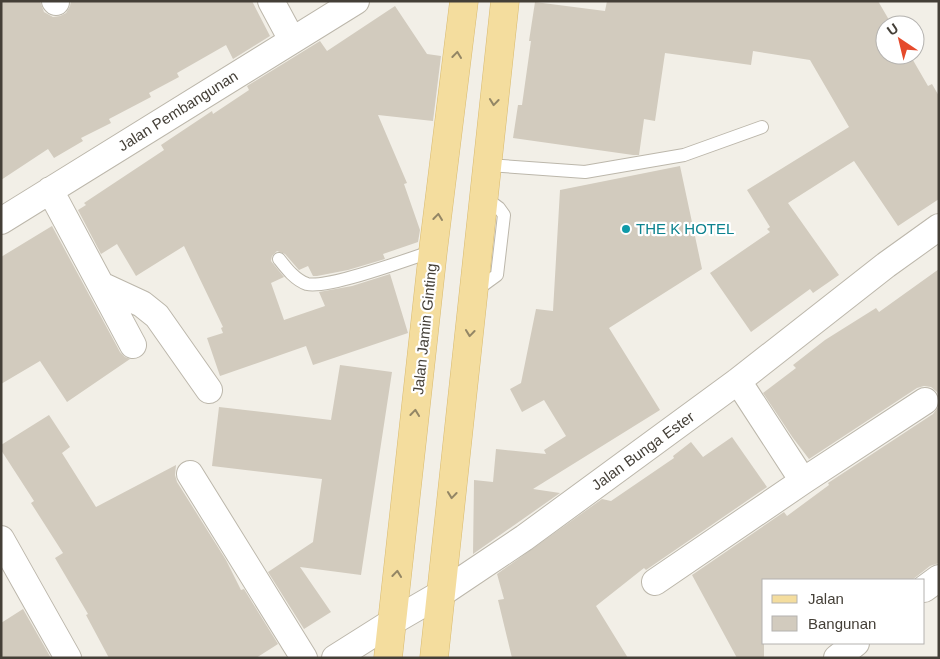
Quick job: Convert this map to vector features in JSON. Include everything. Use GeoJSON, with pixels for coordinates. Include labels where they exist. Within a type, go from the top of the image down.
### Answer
{"type":"FeatureCollection","features":[{"type":"Feature","properties":{"kind":"main road","name":"Jalan Jamin Ginting"},"geometry":{"type":"LineString","coordinates":[[388,658],[464,1]]}},
{"type":"Feature","properties":{"kind":"main road"},"geometry":{"type":"LineString","coordinates":[[434,658],[504,1]]}},
{"type":"Feature","properties":{"kind":"street"},"geometry":{"type":"LineString","coordinates":[[271,1],[292,40]]}},
{"type":"Feature","properties":{"kind":"street","name":"Jalan Pembangunan"},"geometry":{"type":"LineString","coordinates":[[1,221],[356,1]]}},
{"type":"Feature","properties":{"kind":"street"},"geometry":{"type":"LineString","coordinates":[[50,190],[134,345]]}},
{"type":"Feature","properties":{"kind":"street","name":"Jalan Bunga Ester"},"geometry":{"type":"LineString","coordinates":[[335,658],[392,622],[442,594],[532,532],[738,381],[886,265],[939,227]]}},
{"type":"Feature","properties":{"kind":"street"},"geometry":{"type":"LineString","coordinates":[[101,285],[142,304],[157,316],[210,390]]}},
{"type":"Feature","properties":{"kind":"street"},"geometry":{"type":"LineString","coordinates":[[738,381],[803,481]]}},
{"type":"Feature","properties":{"kind":"street"},"geometry":{"type":"LineString","coordinates":[[655,582],[803,481],[926,402]]}},
{"type":"Feature","properties":{"kind":"street"},"geometry":{"type":"LineString","coordinates":[[190,474],[304,658]]}},
{"type":"Feature","properties":{"kind":"street"},"geometry":{"type":"LineString","coordinates":[[1,539],[68,658]]}},
{"type":"Feature","properties":{"kind":"street"},"geometry":{"type":"LineString","coordinates":[[925,589],[939,578]]}},
{"type":"Feature","properties":{"kind":"street"},"geometry":{"type":"LineString","coordinates":[[837,658],[855,644]]}},
{"type":"Feature","properties":{"kind":"lane"},"geometry":{"type":"LineString","coordinates":[[488,165],[585,172],[684,154],[762,127]]}},
{"type":"Feature","properties":{"kind":"lane"},"geometry":{"type":"LineString","coordinates":[[279,259],[297,279],[306,284],[313,284],[331,283],[434,251]]}},
{"type":"Feature","properties":{"kind":"building"},"geometry":{"type":"Polygon","coordinates":[[[1,1],[40,1],[44,12],[53,17],[66,13],[71,1],[252,1],[270,36],[233,59],[226,45],[177,73],[179,77],[149,93],[151,97],[109,119],[111,123],[81,138],[83,141],[54,158],[48,149],[1,180],[1,1]]]}},
{"type":"Feature","properties":{"kind":"building"},"geometry":{"type":"Polygon","coordinates":[[[607,1],[878,1],[886,15],[875,15],[875,65],[916,65],[928,86],[932,84],[939,96],[939,199],[898,226],[854,161],[788,203],[839,275],[813,293],[810,289],[751,332],[710,273],[770,232],[767,229],[770,227],[747,190],[849,127],[810,60],[753,51],[751,65],[665,53],[655,121],[644,119],[639,155],[513,138],[518,105],[522,105],[535,2],[605,11],[607,1]]]}},
{"type":"Feature","properties":{"kind":"building"},"geometry":{"type":"Polygon","coordinates":[[[395,6],[427,54],[441,56],[433,121],[378,115],[407,183],[404,184],[420,230],[418,242],[383,254],[385,259],[348,270],[317,276],[313,276],[308,266],[299,270],[285,254],[277,251],[272,256],[271,261],[284,277],[271,283],[284,320],[325,306],[319,292],[352,286],[390,274],[408,333],[313,365],[306,346],[220,376],[207,338],[223,333],[221,328],[223,327],[184,246],[136,276],[117,244],[101,254],[78,210],[86,205],[84,203],[164,150],[161,145],[212,111],[213,114],[249,90],[247,86],[320,41],[327,51],[395,6]]]}},
{"type":"Feature","properties":{"kind":"building"},"geometry":{"type":"Polygon","coordinates":[[[680,166],[702,269],[609,328],[660,410],[533,489],[560,493],[473,554],[474,480],[493,482],[496,449],[546,454],[544,450],[566,436],[544,400],[522,412],[510,389],[521,383],[536,309],[553,311],[560,190],[680,166]]]}},
{"type":"Feature","properties":{"kind":"building"},"geometry":{"type":"Polygon","coordinates":[[[52,226],[120,352],[130,359],[67,402],[40,361],[1,384],[1,257],[52,226]]]}},
{"type":"Feature","properties":{"kind":"building"},"geometry":{"type":"Polygon","coordinates":[[[939,269],[939,396],[931,387],[917,388],[809,459],[763,393],[796,368],[793,365],[825,340],[876,308],[879,312],[939,269]]]}},
{"type":"Feature","properties":{"kind":"building"},"geometry":{"type":"Polygon","coordinates":[[[340,365],[392,372],[361,575],[300,567],[331,612],[304,629],[268,572],[313,542],[322,479],[212,466],[219,407],[331,420],[340,365]]]}},
{"type":"Feature","properties":{"kind":"building"},"geometry":{"type":"Polygon","coordinates":[[[939,406],[939,563],[930,566],[913,579],[762,579],[762,644],[764,644],[764,658],[737,658],[692,575],[784,512],[787,516],[829,485],[828,483],[933,414],[939,406]]]}},
{"type":"Feature","properties":{"kind":"building"},"geometry":{"type":"Polygon","coordinates":[[[49,415],[70,447],[62,453],[96,507],[176,465],[175,475],[177,482],[226,560],[241,590],[244,589],[278,644],[256,658],[109,658],[86,615],[88,614],[55,558],[63,553],[31,503],[34,501],[1,450],[1,445],[49,415]]]}},
{"type":"Feature","properties":{"kind":"building"},"geometry":{"type":"Polygon","coordinates":[[[732,437],[767,487],[646,570],[644,568],[596,606],[628,658],[512,658],[498,600],[504,599],[497,574],[602,499],[611,501],[674,458],[673,456],[691,442],[703,457],[732,437]]]}},
{"type":"Feature","properties":{"kind":"building"},"geometry":{"type":"Polygon","coordinates":[[[23,609],[51,658],[1,658],[1,623],[23,609]]]}},
{"type":"Feature","properties":{"kind":"place","name":"THE K HOTEL"},"geometry":{"type":"Point","coordinates":[626,229]}}]}
